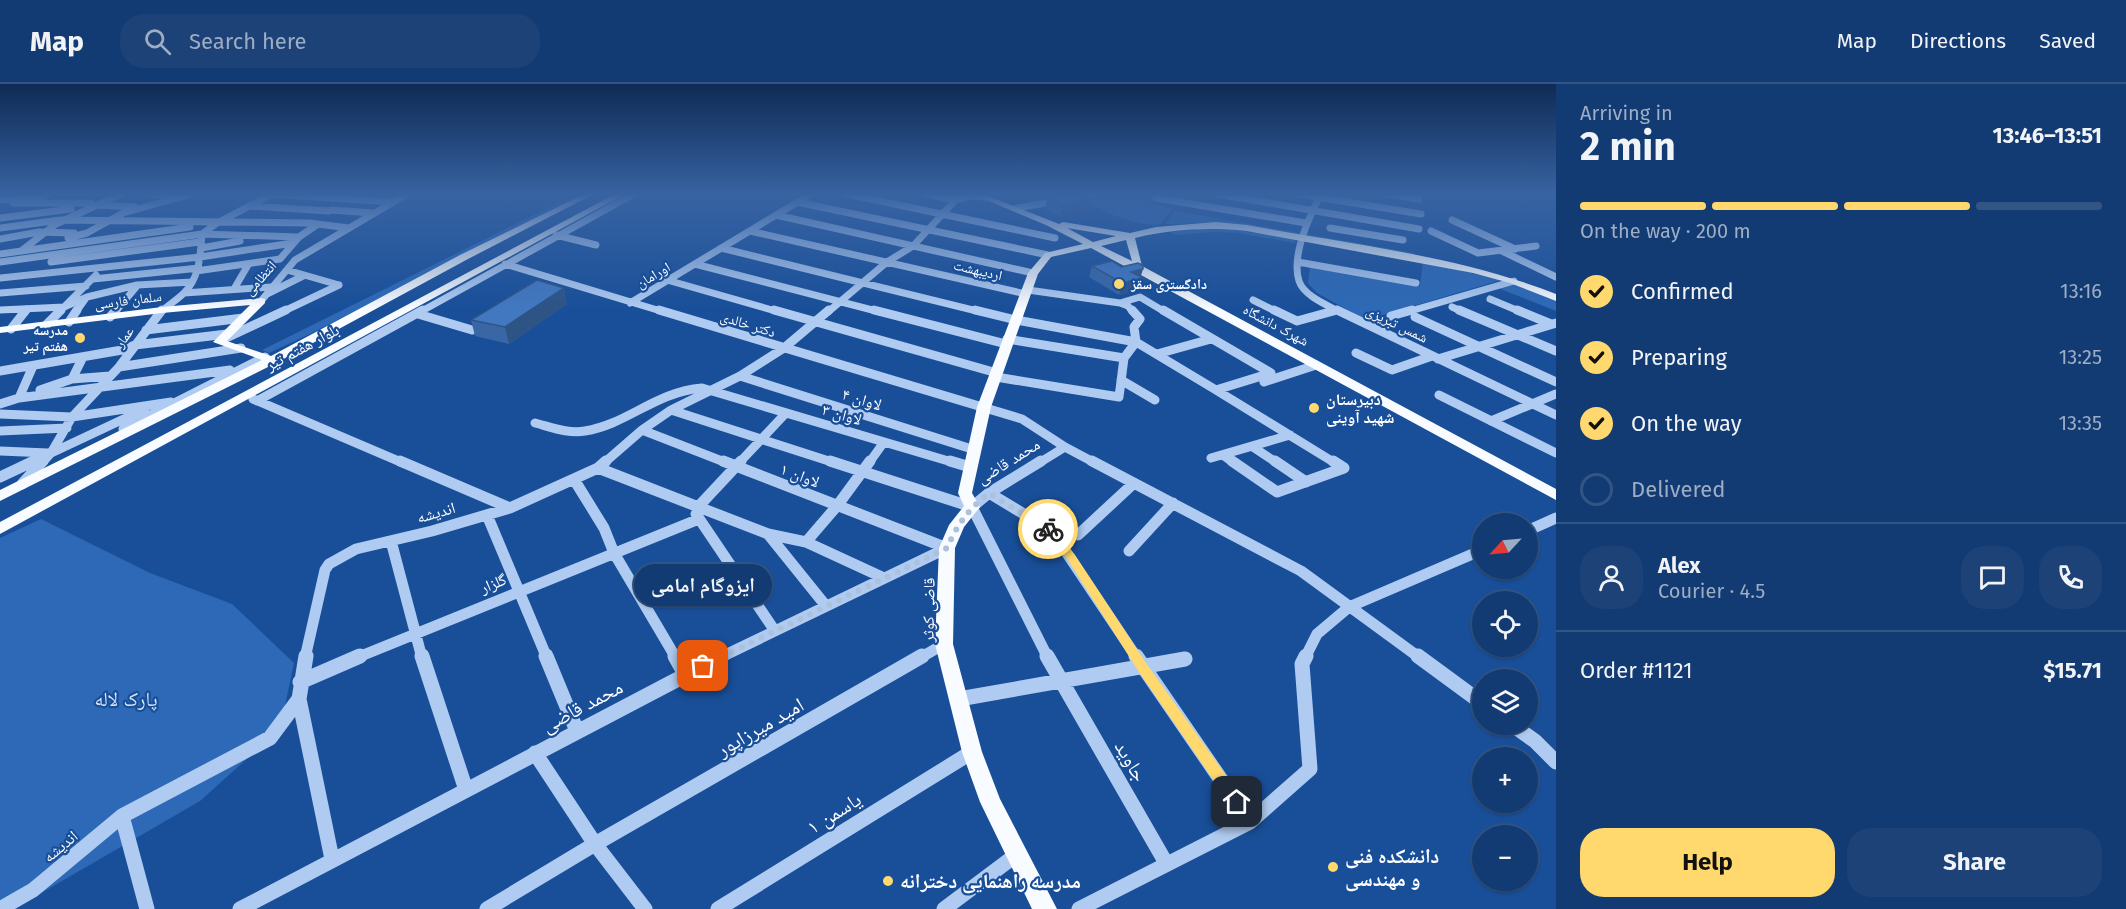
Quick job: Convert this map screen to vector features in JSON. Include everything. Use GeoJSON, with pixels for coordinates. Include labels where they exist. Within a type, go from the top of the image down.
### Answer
{"type":"FeatureCollection","features":[{"type":"Feature","properties":{"kind":"main road","name":"بلوار هفتم تیر"},"geometry":{"type":"LineString","coordinates":[[0,496],[24,482],[222,386],[269,359],[513,232]]}},
{"type":"Feature","properties":{"kind":"main road"},"geometry":{"type":"LineString","coordinates":[[972,507],[965,493],[984,408],[1033,273],[1052,249],[1054,232]]}},
{"type":"Feature","properties":{"kind":"main road","name":"شهرک دانشگاه"},"geometry":{"type":"LineString","coordinates":[[1071,232],[1137,266],[1556,495]]}},
{"type":"Feature","properties":{"kind":"main road"},"geometry":{"type":"LineString","coordinates":[[1109,232],[1130,236]]}},
{"type":"Feature","properties":{"kind":"main road"},"geometry":{"type":"LineString","coordinates":[[1052,249],[1094,244],[1145,232]]}},
{"type":"Feature","properties":{"kind":"main road"},"geometry":{"type":"LineString","coordinates":[[1266,232],[1456,266],[1514,281],[1556,298]]}},
{"type":"Feature","properties":{"kind":"main road","name":"بلوار هفتم تیر"},"geometry":{"type":"LineString","coordinates":[[0,529],[252,398],[554,234]]}},
{"type":"Feature","properties":{"kind":"main road"},"geometry":{"type":"LineString","coordinates":[[1130,236],[1137,266],[1556,490]]}},
{"type":"Feature","properties":{"kind":"main road","name":"سلمان فارسی"},"geometry":{"type":"LineString","coordinates":[[6,329],[264,298]]}},
{"type":"Feature","properties":{"kind":"main road","name":"انتظامی"},"geometry":{"type":"LineString","coordinates":[[223,338],[264,298]]}},
{"type":"Feature","properties":{"kind":"main road"},"geometry":{"type":"LineString","coordinates":[[223,338],[269,359]]}},
{"type":"Feature","properties":{"kind":"main road"},"geometry":{"type":"LineString","coordinates":[[222,386],[252,398]]}},
{"type":"Feature","properties":{"kind":"main road","name":"قاضی کوثر"},"geometry":{"type":"LineString","coordinates":[[972,507],[957,525],[947,548],[944,644],[972,752],[991,802],[1045,909]]}},
{"type":"Feature","properties":{"kind":"street"},"geometry":{"type":"LineString","coordinates":[[0,239],[36,232]]}},
{"type":"Feature","properties":{"kind":"street"},"geometry":{"type":"LineString","coordinates":[[22,249],[38,232]]}},
{"type":"Feature","properties":{"kind":"street"},"geometry":{"type":"LineString","coordinates":[[63,232],[87,233]]}},
{"type":"Feature","properties":{"kind":"street"},"geometry":{"type":"LineString","coordinates":[[22,249],[144,232]]}},
{"type":"Feature","properties":{"kind":"street"},"geometry":{"type":"LineString","coordinates":[[199,255],[214,232]]}},
{"type":"Feature","properties":{"kind":"street"},"geometry":{"type":"LineString","coordinates":[[0,262],[199,255],[248,265],[280,259],[306,232]]}},
{"type":"Feature","properties":{"kind":"street","name":"انتظامی"},"geometry":{"type":"LineString","coordinates":[[264,298],[295,260],[341,232]]}},
{"type":"Feature","properties":{"kind":"street"},"geometry":{"type":"LineString","coordinates":[[252,398],[418,314],[557,232]]}},
{"type":"Feature","properties":{"kind":"street","name":"اورامان"},"geometry":{"type":"LineString","coordinates":[[630,303],[747,232]]}},
{"type":"Feature","properties":{"kind":"street","name":"اردیبهشت"},"geometry":{"type":"LineString","coordinates":[[757,232],[1027,292],[1120,303],[1140,297],[1271,373],[1220,393]]}},
{"type":"Feature","properties":{"kind":"street"},"geometry":{"type":"LineString","coordinates":[[853,232],[1033,273]]}},
{"type":"Feature","properties":{"kind":"street","name":"اندیشه"},"geometry":{"type":"LineString","coordinates":[[0,909],[33,890],[122,816],[270,738],[299,699],[300,682],[325,570],[329,564],[356,549],[510,508],[575,481],[598,468],[642,430],[671,410],[740,376],[784,348],[887,262],[913,246],[925,232]]}},
{"type":"Feature","properties":{"kind":"street"},"geometry":{"type":"LineString","coordinates":[[950,232],[1052,249]]}},
{"type":"Feature","properties":{"kind":"street"},"geometry":{"type":"LineString","coordinates":[[1000,232],[1052,249]]}},
{"type":"Feature","properties":{"kind":"street","name":"شمس تبریزی"},"geometry":{"type":"LineString","coordinates":[[1304,232],[1298,262],[1299,281],[1310,295],[1435,358],[1556,415]]}},
{"type":"Feature","properties":{"kind":"street"},"geometry":{"type":"LineString","coordinates":[[1360,232],[1403,240]]}},
{"type":"Feature","properties":{"kind":"street"},"geometry":{"type":"LineString","coordinates":[[1434,232],[1478,253],[1536,246]]}},
{"type":"Feature","properties":{"kind":"street"},"geometry":{"type":"LineString","coordinates":[[1479,232],[1515,249]]}},
{"type":"Feature","properties":{"kind":"street"},"geometry":{"type":"LineString","coordinates":[[0,254],[87,233]]}},
{"type":"Feature","properties":{"kind":"street"},"geometry":{"type":"LineString","coordinates":[[554,234],[596,245]]}},
{"type":"Feature","properties":{"kind":"street"},"geometry":{"type":"LineString","coordinates":[[93,279],[199,255],[299,237]]}},
{"type":"Feature","properties":{"kind":"street"},"geometry":{"type":"LineString","coordinates":[[199,255],[240,241]]}},
{"type":"Feature","properties":{"kind":"street"},"geometry":{"type":"LineString","coordinates":[[0,278],[102,268],[292,244]]}},
{"type":"Feature","properties":{"kind":"street"},"geometry":{"type":"LineString","coordinates":[[721,248],[864,281],[1016,320],[1136,342],[1344,468],[1276,492],[1223,455]]}},
{"type":"Feature","properties":{"kind":"street"},"geometry":{"type":"LineString","coordinates":[[1500,250],[1556,277]]}},
{"type":"Feature","properties":{"kind":"street"},"geometry":{"type":"LineString","coordinates":[[47,324],[118,253]]}},
{"type":"Feature","properties":{"kind":"street"},"geometry":{"type":"LineString","coordinates":[[0,269],[118,253],[258,256]]}},
{"type":"Feature","properties":{"kind":"street","name":"عمار"},"geometry":{"type":"LineString","coordinates":[[24,482],[51,453],[72,417],[119,367],[162,310],[184,293],[192,282],[199,255]]}},
{"type":"Feature","properties":{"kind":"street"},"geometry":{"type":"LineString","coordinates":[[1298,262],[1416,283]]}},
{"type":"Feature","properties":{"kind":"street","name":"دکتر خالدی"},"geometry":{"type":"LineString","coordinates":[[505,264],[1022,419],[1065,447],[1300,571],[1472,696]]}},
{"type":"Feature","properties":{"kind":"street"},"geometry":{"type":"LineString","coordinates":[[695,264],[1007,342],[1124,358]]}},
{"type":"Feature","properties":{"kind":"street"},"geometry":{"type":"LineString","coordinates":[[1535,266],[1550,264]]}},
{"type":"Feature","properties":{"kind":"street"},"geometry":{"type":"LineString","coordinates":[[234,290],[248,265]]}},
{"type":"Feature","properties":{"kind":"street"},"geometry":{"type":"LineString","coordinates":[[0,371],[122,350],[135,345],[223,338],[339,285],[287,270]]}},
{"type":"Feature","properties":{"kind":"street"},"geometry":{"type":"LineString","coordinates":[[264,298],[303,276]]}},
{"type":"Feature","properties":{"kind":"street"},"geometry":{"type":"LineString","coordinates":[[667,280],[996,375],[1119,397],[1124,358],[1136,342],[1134,327],[1140,319],[1128,306],[1120,303]]}},
{"type":"Feature","properties":{"kind":"street"},"geometry":{"type":"LineString","coordinates":[[1391,316],[1514,281]]}},
{"type":"Feature","properties":{"kind":"street"},"geometry":{"type":"LineString","coordinates":[[0,310],[64,307],[87,297],[137,285],[192,282]]}},
{"type":"Feature","properties":{"kind":"street"},"geometry":{"type":"LineString","coordinates":[[110,317],[137,285]]}},
{"type":"Feature","properties":{"kind":"street"},"geometry":{"type":"LineString","coordinates":[[0,293],[87,286]]}},
{"type":"Feature","properties":{"kind":"street"},"geometry":{"type":"LineString","coordinates":[[184,293],[271,287]]}},
{"type":"Feature","properties":{"kind":"street"},"geometry":{"type":"LineString","coordinates":[[69,322],[87,297]]}},
{"type":"Feature","properties":{"kind":"street"},"geometry":{"type":"LineString","coordinates":[[1490,299],[1553,323]]}},
{"type":"Feature","properties":{"kind":"street"},"geometry":{"type":"LineString","coordinates":[[1253,300],[1297,321],[1337,310]]}},
{"type":"Feature","properties":{"kind":"street"},"geometry":{"type":"LineString","coordinates":[[1452,307],[1556,351]]}},
{"type":"Feature","properties":{"kind":"street"},"geometry":{"type":"LineString","coordinates":[[6,329],[27,309]]}},
{"type":"Feature","properties":{"kind":"street"},"geometry":{"type":"LineString","coordinates":[[418,314],[472,330]]}},
{"type":"Feature","properties":{"kind":"street"},"geometry":{"type":"LineString","coordinates":[[1415,317],[1556,382]]}},
{"type":"Feature","properties":{"kind":"street"},"geometry":{"type":"LineString","coordinates":[[146,330],[243,318]]}},
{"type":"Feature","properties":{"kind":"street"},"geometry":{"type":"LineString","coordinates":[[1356,352],[1392,370],[1553,323]]}},
{"type":"Feature","properties":{"kind":"street"},"geometry":{"type":"LineString","coordinates":[[1157,354],[1211,339]]}},
{"type":"Feature","properties":{"kind":"street"},"geometry":{"type":"LineString","coordinates":[[119,367],[242,348]]}},
{"type":"Feature","properties":{"kind":"street"},"geometry":{"type":"LineString","coordinates":[[72,379],[83,357]]}},
{"type":"Feature","properties":{"kind":"street"},"geometry":{"type":"LineString","coordinates":[[24,482],[239,369],[269,359]]}},
{"type":"Feature","properties":{"kind":"street"},"geometry":{"type":"LineString","coordinates":[[1220,393],[1316,365]]}},
{"type":"Feature","properties":{"kind":"street"},"geometry":{"type":"LineString","coordinates":[[19,398],[33,366]]}},
{"type":"Feature","properties":{"kind":"street"},"geometry":{"type":"LineString","coordinates":[[19,398],[239,369]]}},
{"type":"Feature","properties":{"kind":"street"},"geometry":{"type":"LineString","coordinates":[[0,404],[72,379],[110,376]]}},
{"type":"Feature","properties":{"kind":"street","name":"لاوان ۴"},"geometry":{"type":"LineString","coordinates":[[740,376],[975,450]]}},
{"type":"Feature","properties":{"kind":"street"},"geometry":{"type":"LineString","coordinates":[[1121,380],[1155,400]]}},
{"type":"Feature","properties":{"kind":"street"},"geometry":{"type":"LineString","coordinates":[[535,423],[567,432],[585,430],[604,426],[670,392],[687,387],[702,388],[706,391]]}},
{"type":"Feature","properties":{"kind":"street","name":"لاوان ۳"},"geometry":{"type":"LineString","coordinates":[[706,391],[970,467]]}},
{"type":"Feature","properties":{"kind":"street"},"geometry":{"type":"LineString","coordinates":[[1491,421],[1556,394]]}},
{"type":"Feature","properties":{"kind":"street"},"geometry":{"type":"LineString","coordinates":[[1439,395],[1556,453]]}},
{"type":"Feature","properties":{"kind":"street"},"geometry":{"type":"LineString","coordinates":[[252,398],[510,508]]}},
{"type":"Feature","properties":{"kind":"street"},"geometry":{"type":"LineString","coordinates":[[0,414],[72,417],[177,401]]}},
{"type":"Feature","properties":{"kind":"street"},"geometry":{"type":"LineString","coordinates":[[1,476],[159,403]]}},
{"type":"Feature","properties":{"kind":"street"},"geometry":{"type":"LineString","coordinates":[[671,410],[972,507]]}},
{"type":"Feature","properties":{"kind":"street"},"geometry":{"type":"LineString","coordinates":[[695,510],[785,414]]}},
{"type":"Feature","properties":{"kind":"street"},"geometry":{"type":"LineString","coordinates":[[0,431],[67,428]]}},
{"type":"Feature","properties":{"kind":"street","name":"لاوان ۱"},"geometry":{"type":"LineString","coordinates":[[642,430],[947,548]]}},
{"type":"Feature","properties":{"kind":"street"},"geometry":{"type":"LineString","coordinates":[[1211,458],[1290,435]]}},
{"type":"Feature","properties":{"kind":"street"},"geometry":{"type":"LineString","coordinates":[[806,542],[837,506],[884,442]]}},
{"type":"Feature","properties":{"kind":"street","name":"محمد قاضی"},"geometry":{"type":"LineString","coordinates":[[972,507],[989,493],[1065,447]]}},
{"type":"Feature","properties":{"kind":"street"},"geometry":{"type":"LineString","coordinates":[[1253,447],[1306,482]]}},
{"type":"Feature","properties":{"kind":"street"},"geometry":{"type":"LineString","coordinates":[[0,451],[51,453]]}},
{"type":"Feature","properties":{"kind":"street"},"geometry":{"type":"LineString","coordinates":[[598,468],[695,510],[768,534],[806,542],[884,578]]}},
{"type":"Feature","properties":{"kind":"street"},"geometry":{"type":"LineString","coordinates":[[575,481],[604,528],[614,553],[685,674]]}},
{"type":"Feature","properties":{"kind":"street"},"geometry":{"type":"LineString","coordinates":[[1078,535],[1134,483]]}},
{"type":"Feature","properties":{"kind":"street"},"geometry":{"type":"LineString","coordinates":[[989,493],[1052,531],[1250,822]]}},
{"type":"Feature","properties":{"kind":"street"},"geometry":{"type":"LineString","coordinates":[[1129,551],[1173,503]]}},
{"type":"Feature","properties":{"kind":"street","name":"جاوید"},"geometry":{"type":"LineString","coordinates":[[972,507],[1059,680],[1166,863]]}},
{"type":"Feature","properties":{"kind":"street"},"geometry":{"type":"LineString","coordinates":[[695,510],[775,631]]}},
{"type":"Feature","properties":{"kind":"street","name":"گلزار"},"geometry":{"type":"LineString","coordinates":[[300,682],[414,633],[614,553],[695,510]]}},
{"type":"Feature","properties":{"kind":"street"},"geometry":{"type":"LineString","coordinates":[[487,515],[577,731]]}},
{"type":"Feature","properties":{"kind":"street"},"geometry":{"type":"LineString","coordinates":[[1538,526],[1556,518]]}},
{"type":"Feature","properties":{"kind":"street"},"geometry":{"type":"LineString","coordinates":[[768,534],[826,606]]}},
{"type":"Feature","properties":{"kind":"street"},"geometry":{"type":"LineString","coordinates":[[391,541],[414,633],[466,790]]}},
{"type":"Feature","properties":{"kind":"street","name":"محمد قاضی"},"geometry":{"type":"LineString","coordinates":[[240,909],[685,674],[947,548]]}},
{"type":"Feature","properties":{"kind":"street"},"geometry":{"type":"LineString","coordinates":[[1079,909],[1250,822],[1310,769],[1302,664],[1317,634],[1349,607],[1472,554]]}},
{"type":"Feature","properties":{"kind":"street","name":"امید میرزاپور"},"geometry":{"type":"LineString","coordinates":[[487,909],[595,844],[944,644]]}},
{"type":"Feature","properties":{"kind":"street"},"geometry":{"type":"LineString","coordinates":[[959,699],[1185,659]]}},
{"type":"Feature","properties":{"kind":"street"},"geometry":{"type":"LineString","coordinates":[[299,699],[332,859]]}},
{"type":"Feature","properties":{"kind":"street"},"geometry":{"type":"LineString","coordinates":[[1527,735],[1556,762]]}},
{"type":"Feature","properties":{"kind":"street","name":"یاسمن ۱"},"geometry":{"type":"LineString","coordinates":[[718,909],[972,752]]}},
{"type":"Feature","properties":{"kind":"street"},"geometry":{"type":"LineString","coordinates":[[535,753],[595,844],[645,909]]}},
{"type":"Feature","properties":{"kind":"street"},"geometry":{"type":"LineString","coordinates":[[122,816],[147,909]]}},
{"type":"Feature","properties":{"kind":"street"},"geometry":{"type":"LineString","coordinates":[[944,909],[1016,855]]}},
{"type":"Feature","properties":{"kind":"green space"},"geometry":{"type":"Polygon","coordinates":[[[499,232],[508,232],[310,334],[269,353],[262,350],[499,232]]]}},
{"type":"Feature","properties":{"kind":"green space"},"geometry":{"type":"Polygon","coordinates":[[[1171,232],[1210,232],[1176,235],[1171,232]]]}},
{"type":"Feature","properties":{"kind":"green space"},"geometry":{"type":"Polygon","coordinates":[[[1228,232],[1261,232],[1296,238],[1295,243],[1228,232]]]}},
{"type":"Feature","properties":{"kind":"green space"},"geometry":{"type":"Polygon","coordinates":[[[1271,232],[1297,232],[1414,253],[1414,256],[1271,232]]]}},
{"type":"Feature","properties":{"kind":"green space"},"geometry":{"type":"Polygon","coordinates":[[[1423,262],[1501,280],[1366,320],[1317,293],[1308,283],[1310,265],[1420,286],[1423,262]]]}},
{"type":"Feature","properties":{"kind":"green space"},"geometry":{"type":"Polygon","coordinates":[[[1513,284],[1556,301],[1556,311],[1498,288],[1513,284]]]}},
{"type":"Feature","properties":{"kind":"green space","name":"پارک لاله"},"geometry":{"type":"Polygon","coordinates":[[[41,519],[150,573],[232,604],[294,663],[285,706],[270,738],[200,801],[43,892],[6,909],[0,909],[0,538],[41,519]]]}},
{"type":"Feature","properties":{"kind":"building"},"geometry":{"type":"Polygon","coordinates":[[[1112,261],[1121,267],[1138,263],[1143,265],[1143,269],[1131,272],[1143,278],[1122,283],[1092,266],[1112,261]]]}},
{"type":"Feature","properties":{"kind":"building"},"geometry":{"type":"Polygon","coordinates":[[[537,280],[564,288],[505,327],[471,320],[537,280]]]}},
{"type":"Feature","properties":{"kind":"way so far"},"geometry":{"type":"LineString","coordinates":[[703,666],[920,559],[947,548],[957,525],[972,507],[989,493],[1048,529]]}},
{"type":"Feature","properties":{"kind":"place","name":"دادگستری سقز"},"geometry":{"type":"Point","coordinates":[1119,284]}},
{"type":"Feature","properties":{"kind":"place","name":"مدرسه هفتم تیر"},"geometry":{"type":"Point","coordinates":[80,338]}},
{"type":"Feature","properties":{"kind":"place","name":"دبیرستان شهید آوینی"},"geometry":{"type":"Point","coordinates":[1314,408]}},
{"type":"Feature","properties":{"kind":"place","name":"ایزوگام امامی"},"geometry":{"type":"Point","coordinates":[703,666]}},
{"type":"Feature","properties":{"kind":"place","name":"دانشکده فنی و مهندسی"},"geometry":{"type":"Point","coordinates":[1333,867]}},
{"type":"Feature","properties":{"kind":"place","name":"مدرسه راهنمایی دخترانه"},"geometry":{"type":"Point","coordinates":[888,881]}},
{"type":"Feature","properties":{"kind":"route"},"geometry":{"type":"LineString","coordinates":[[1048,529],[1052,531],[1072,558],[1142,666],[1237,802]]}}]}
